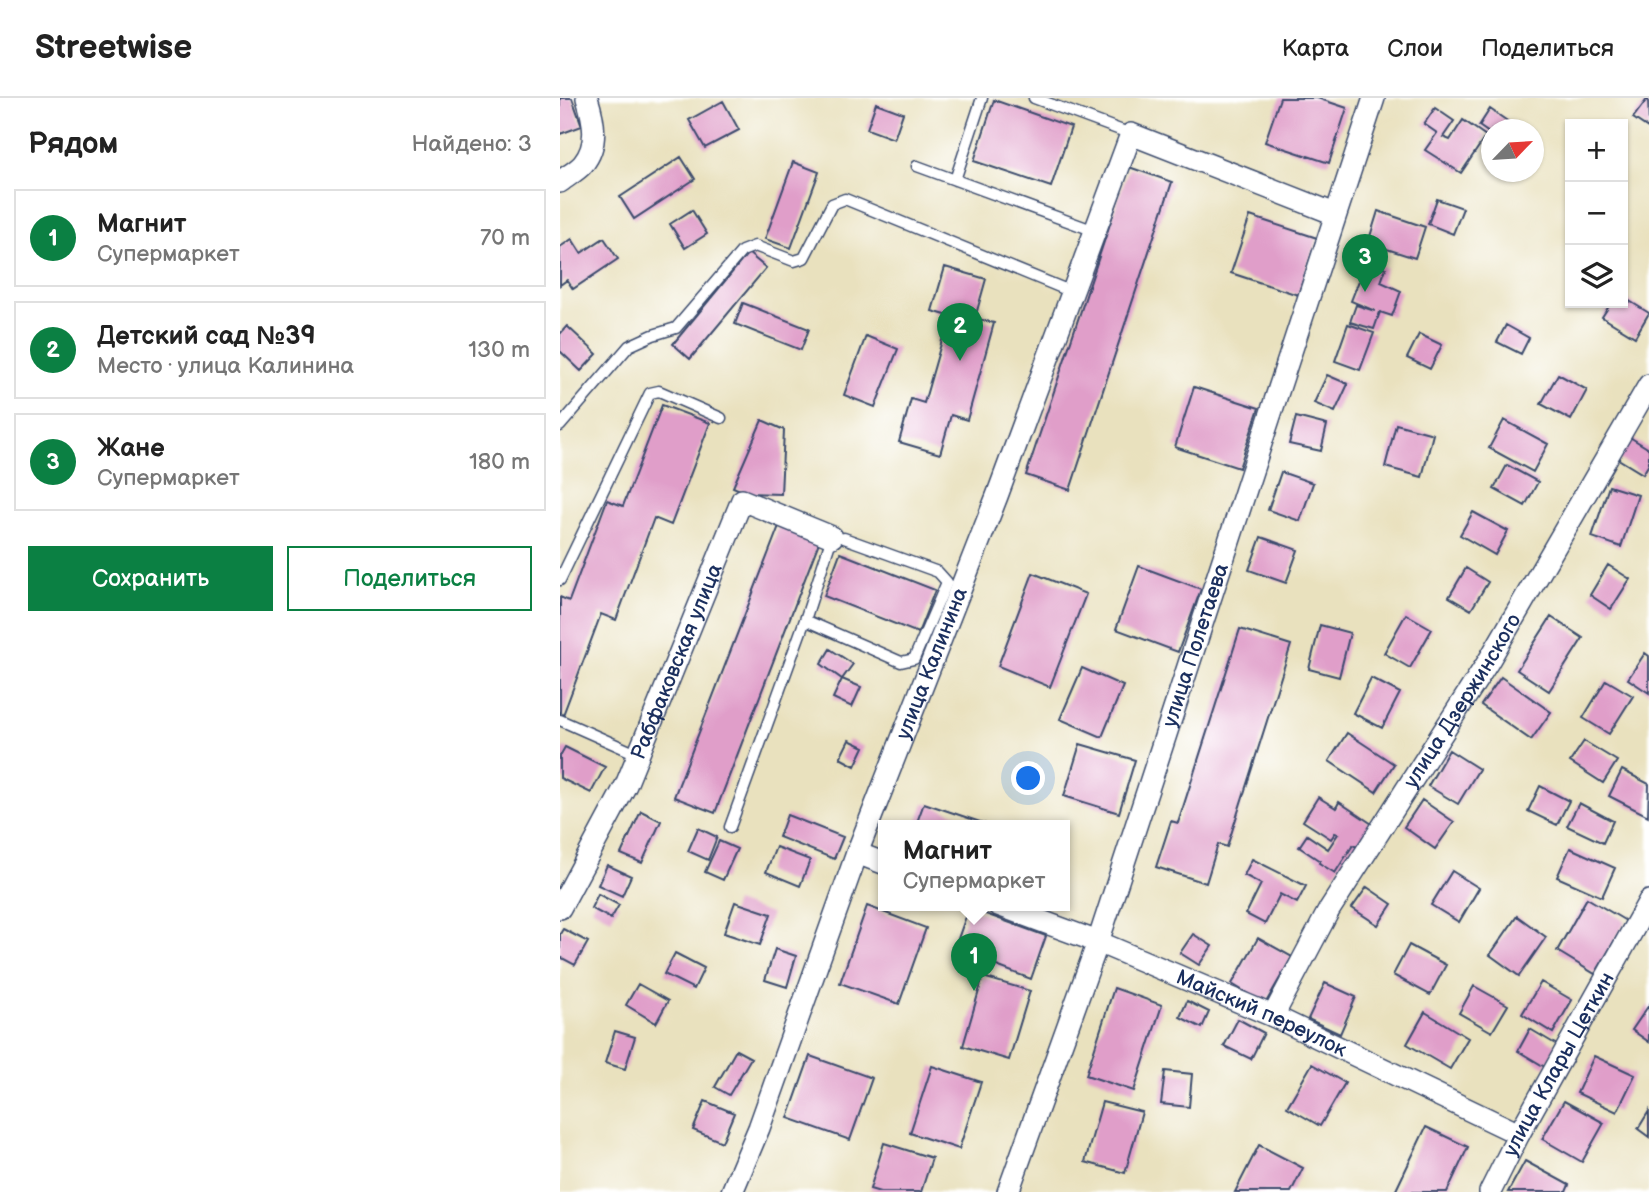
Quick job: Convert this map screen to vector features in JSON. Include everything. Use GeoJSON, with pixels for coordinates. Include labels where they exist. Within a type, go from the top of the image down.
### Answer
{"type":"FeatureCollection","features":[{"type":"Feature","properties":{"kind":"street"},"geometry":{"type":"LineString","coordinates":[[560,182],[582,166],[591,152],[595,128],[587,98]]}},
{"type":"Feature","properties":{"kind":"street","name":"улица Полетаева"},"geometry":{"type":"LineString","coordinates":[[1008,1192],[1098,942],[1374,98]]}},
{"type":"Feature","properties":{"kind":"street"},"geometry":{"type":"LineString","coordinates":[[1130,134],[1335,214]]}},
{"type":"Feature","properties":{"kind":"street","name":"улица Калинина"},"geometry":{"type":"LineString","coordinates":[[732,1192],[759,1128],[857,853],[997,496],[1130,134]]}},
{"type":"Feature","properties":{"kind":"street","name":"улица Дзержинского"},"geometry":{"type":"LineString","coordinates":[[1273,1016],[1329,910],[1488,662],[1649,385]]}},
{"type":"Feature","properties":{"kind":"street","name":"Рабфаковская улица"},"geometry":{"type":"LineString","coordinates":[[560,908],[626,785],[742,500],[838,538]]}},
{"type":"Feature","properties":{"kind":"street"},"geometry":{"type":"LineString","coordinates":[[857,853],[878,861]]}},
{"type":"Feature","properties":{"kind":"street","name":"улица Клары Цеткин"},"geometry":{"type":"LineString","coordinates":[[1490,1192],[1519,1134],[1649,901]]}},
{"type":"Feature","properties":{"kind":"street","name":"Майский переулок"},"geometry":{"type":"LineString","coordinates":[[1014,911],[1098,942],[1273,1016],[1519,1134]]}},
{"type":"Feature","properties":{"kind":"lane"},"geometry":{"type":"LineString","coordinates":[[955,180],[982,98]]}},
{"type":"Feature","properties":{"kind":"lane"},"geometry":{"type":"LineString","coordinates":[[1034,98],[1130,134]]}},
{"type":"Feature","properties":{"kind":"lane"},"geometry":{"type":"LineString","coordinates":[[917,166],[1095,231]]}},
{"type":"Feature","properties":{"kind":"lane"},"geometry":{"type":"LineString","coordinates":[[560,426],[629,346],[676,328],[742,251],[755,246],[794,261],[804,258],[832,204],[845,199],[1072,292]]}},
{"type":"Feature","properties":{"kind":"lane"},"geometry":{"type":"LineString","coordinates":[[560,580],[650,393],[659,391],[721,418]]}},
{"type":"Feature","properties":{"kind":"lane"},"geometry":{"type":"LineString","coordinates":[[730,827],[805,620],[838,538],[938,572],[947,582],[914,659],[901,662],[805,620]]}},
{"type":"Feature","properties":{"kind":"lane"},"geometry":{"type":"LineString","coordinates":[[560,720],[639,755]]}},
{"type":"Feature","properties":{"kind":"building"},"geometry":{"type":"Polygon","coordinates":[[[560,98],[572,98],[582,126],[560,134],[560,98]]]}},
{"type":"Feature","properties":{"kind":"building"},"geometry":{"type":"Polygon","coordinates":[[[1280,98],[1317,98],[1347,108],[1329,163],[1265,142],[1280,98]]]}},
{"type":"Feature","properties":{"kind":"building"},"geometry":{"type":"Polygon","coordinates":[[[1648,98],[1649,126],[1648,128],[1633,118],[1648,98]]]}},
{"type":"Feature","properties":{"kind":"building"},"geometry":{"type":"Polygon","coordinates":[[[994,100],[1071,127],[1051,187],[974,161],[994,100]]]}},
{"type":"Feature","properties":{"kind":"building"},"geometry":{"type":"Polygon","coordinates":[[[723,101],[739,130],[705,148],[689,120],[723,101]]]}},
{"type":"Feature","properties":{"kind":"building"},"geometry":{"type":"Polygon","coordinates":[[[876,103],[903,113],[894,139],[867,129],[876,103]]]}},
{"type":"Feature","properties":{"kind":"building"},"geometry":{"type":"Polygon","coordinates":[[[1435,108],[1454,121],[1443,137],[1450,140],[1463,120],[1481,133],[1481,143],[1461,173],[1425,150],[1437,133],[1424,124],[1435,108]]]}},
{"type":"Feature","properties":{"kind":"building"},"geometry":{"type":"Polygon","coordinates":[[[1490,109],[1504,119],[1484,119],[1490,109]]]}},
{"type":"Feature","properties":{"kind":"building"},"geometry":{"type":"Polygon","coordinates":[[[681,157],[695,179],[634,219],[620,197],[681,157]]]}},
{"type":"Feature","properties":{"kind":"building"},"geometry":{"type":"Polygon","coordinates":[[[793,162],[819,172],[791,248],[765,239],[793,162]]]}},
{"type":"Feature","properties":{"kind":"building"},"geometry":{"type":"Polygon","coordinates":[[[1129,167],[1172,182],[1070,490],[1026,475],[1129,167]]]}},
{"type":"Feature","properties":{"kind":"building"},"geometry":{"type":"Polygon","coordinates":[[[1437,199],[1463,208],[1453,234],[1428,224],[1437,199]]]}},
{"type":"Feature","properties":{"kind":"building"},"geometry":{"type":"Polygon","coordinates":[[[692,210],[707,234],[685,248],[670,224],[692,210]]]}},
{"type":"Feature","properties":{"kind":"building"},"geometry":{"type":"Polygon","coordinates":[[[1378,211],[1425,227],[1415,258],[1368,243],[1378,211]]]}},
{"type":"Feature","properties":{"kind":"building"},"geometry":{"type":"Polygon","coordinates":[[[1250,216],[1317,238],[1298,295],[1231,273],[1250,216]]]}},
{"type":"Feature","properties":{"kind":"building"},"geometry":{"type":"Polygon","coordinates":[[[604,238],[618,259],[573,289],[567,280],[560,285],[560,247],[572,239],[581,253],[604,238]]]}},
{"type":"Feature","properties":{"kind":"building"},"geometry":{"type":"Polygon","coordinates":[[[748,253],[766,268],[690,359],[673,344],[748,253]]]}},
{"type":"Feature","properties":{"kind":"building"},"geometry":{"type":"Polygon","coordinates":[[[1367,260],[1386,268],[1381,282],[1401,291],[1392,316],[1380,312],[1374,329],[1350,322],[1356,305],[1375,311],[1351,301],[1367,260]]]}},
{"type":"Feature","properties":{"kind":"building"},"geometry":{"type":"Polygon","coordinates":[[[945,267],[986,279],[975,318],[994,323],[967,420],[951,415],[940,454],[899,442],[911,399],[924,403],[949,316],[932,311],[945,267]]]}},
{"type":"Feature","properties":{"kind":"building"},"geometry":{"type":"Polygon","coordinates":[[[1628,300],[1649,313],[1635,337],[1602,317],[1608,308],[1628,308],[1628,300]]]}},
{"type":"Feature","properties":{"kind":"building"},"geometry":{"type":"Polygon","coordinates":[[[743,303],[809,329],[801,350],[735,324],[743,303]]]}},
{"type":"Feature","properties":{"kind":"building"},"geometry":{"type":"Polygon","coordinates":[[[1348,324],[1374,333],[1360,370],[1335,361],[1348,324]]]}},
{"type":"Feature","properties":{"kind":"building"},"geometry":{"type":"Polygon","coordinates":[[[1506,325],[1529,338],[1521,354],[1497,342],[1506,325]]]}},
{"type":"Feature","properties":{"kind":"building"},"geometry":{"type":"Polygon","coordinates":[[[567,326],[597,354],[581,371],[560,351],[560,334],[567,326]]]}},
{"type":"Feature","properties":{"kind":"building"},"geometry":{"type":"Polygon","coordinates":[[[1419,334],[1442,345],[1430,369],[1407,358],[1419,334]]]}},
{"type":"Feature","properties":{"kind":"building"},"geometry":{"type":"Polygon","coordinates":[[[866,336],[898,349],[875,407],[844,395],[866,336]]]}},
{"type":"Feature","properties":{"kind":"building"},"geometry":{"type":"Polygon","coordinates":[[[1558,374],[1587,390],[1571,420],[1541,404],[1558,374]]]}},
{"type":"Feature","properties":{"kind":"building"},"geometry":{"type":"Polygon","coordinates":[[[1327,375],[1348,384],[1335,412],[1314,403],[1327,375]]]}},
{"type":"Feature","properties":{"kind":"building"},"geometry":{"type":"Polygon","coordinates":[[[1194,387],[1259,408],[1239,468],[1175,447],[1194,387]]]}},
{"type":"Feature","properties":{"kind":"building"},"geometry":{"type":"Polygon","coordinates":[[[662,405],[710,423],[671,525],[654,518],[616,620],[601,614],[563,715],[560,714],[560,597],[569,601],[607,500],[623,506],[662,405]]]}},
{"type":"Feature","properties":{"kind":"building"},"geometry":{"type":"Polygon","coordinates":[[[1296,417],[1327,425],[1321,451],[1289,444],[1296,417]]]}},
{"type":"Feature","properties":{"kind":"building"},"geometry":{"type":"Polygon","coordinates":[[[762,420],[784,430],[781,494],[747,493],[733,487],[762,420]]]}},
{"type":"Feature","properties":{"kind":"building"},"geometry":{"type":"Polygon","coordinates":[[[1504,420],[1548,444],[1533,472],[1489,448],[1504,420]]]}},
{"type":"Feature","properties":{"kind":"building"},"geometry":{"type":"Polygon","coordinates":[[[1396,424],[1433,434],[1422,477],[1385,467],[1396,424]]]}},
{"type":"Feature","properties":{"kind":"building"},"geometry":{"type":"Polygon","coordinates":[[[1628,436],[1649,449],[1649,464],[1643,474],[1615,457],[1628,436]]]}},
{"type":"Feature","properties":{"kind":"building"},"geometry":{"type":"Polygon","coordinates":[[[1507,465],[1538,482],[1525,506],[1494,489],[1507,465]]]}},
{"type":"Feature","properties":{"kind":"building"},"geometry":{"type":"Polygon","coordinates":[[[1281,472],[1313,483],[1300,521],[1268,510],[1281,472]]]}},
{"type":"Feature","properties":{"kind":"building"},"geometry":{"type":"Polygon","coordinates":[[[1609,486],[1638,495],[1621,547],[1592,537],[1609,486]]]}},
{"type":"Feature","properties":{"kind":"building"},"geometry":{"type":"Polygon","coordinates":[[[1473,512],[1508,531],[1495,555],[1460,535],[1473,512]]]}},
{"type":"Feature","properties":{"kind":"building"},"geometry":{"type":"Polygon","coordinates":[[[779,526],[819,542],[715,813],[674,797],[779,526]]]}},
{"type":"Feature","properties":{"kind":"building"},"geometry":{"type":"Polygon","coordinates":[[[1261,537],[1298,550],[1286,583],[1249,570],[1261,537]]]}},
{"type":"Feature","properties":{"kind":"building"},"geometry":{"type":"Polygon","coordinates":[[[840,553],[935,590],[918,633],[824,596],[840,553]]]}},
{"type":"Feature","properties":{"kind":"building"},"geometry":{"type":"Polygon","coordinates":[[[1608,565],[1630,579],[1611,609],[1590,595],[1608,565]]]}},
{"type":"Feature","properties":{"kind":"building"},"geometry":{"type":"Polygon","coordinates":[[[1139,566],[1201,589],[1178,652],[1116,629],[1139,566]]]}},
{"type":"Feature","properties":{"kind":"building"},"geometry":{"type":"Polygon","coordinates":[[[1466,568],[1488,582],[1471,610],[1449,597],[1466,568]]]}},
{"type":"Feature","properties":{"kind":"building"},"geometry":{"type":"Polygon","coordinates":[[[1033,573],[1086,594],[1050,687],[998,666],[1033,573]]]}},
{"type":"Feature","properties":{"kind":"building"},"geometry":{"type":"Polygon","coordinates":[[[1406,614],[1432,629],[1410,668],[1384,653],[1406,614]]]}},
{"type":"Feature","properties":{"kind":"building"},"geometry":{"type":"Polygon","coordinates":[[[1551,617],[1583,638],[1549,691],[1517,670],[1551,617]]]}},
{"type":"Feature","properties":{"kind":"building"},"geometry":{"type":"Polygon","coordinates":[[[1320,625],[1350,633],[1339,677],[1309,669],[1320,625]]]}},
{"type":"Feature","properties":{"kind":"building"},"geometry":{"type":"Polygon","coordinates":[[[1240,629],[1291,645],[1227,847],[1218,844],[1206,883],[1156,867],[1171,821],[1178,823],[1240,629]]]}},
{"type":"Feature","properties":{"kind":"building"},"geometry":{"type":"Polygon","coordinates":[[[830,649],[853,664],[842,679],[821,664],[830,649]]]}},
{"type":"Feature","properties":{"kind":"building"},"geometry":{"type":"Polygon","coordinates":[[[1645,653],[1649,656],[1649,693],[1628,679],[1645,653]]]}},
{"type":"Feature","properties":{"kind":"building"},"geometry":{"type":"Polygon","coordinates":[[[1082,668],[1123,686],[1102,737],[1060,719],[1082,668]]]}},
{"type":"Feature","properties":{"kind":"building"},"geometry":{"type":"Polygon","coordinates":[[[1501,677],[1551,712],[1531,740],[1481,705],[1501,677]]]}},
{"type":"Feature","properties":{"kind":"building"},"geometry":{"type":"Polygon","coordinates":[[[1371,678],[1400,693],[1382,728],[1353,713],[1371,678]]]}},
{"type":"Feature","properties":{"kind":"building"},"geometry":{"type":"Polygon","coordinates":[[[842,679],[861,687],[852,707],[833,698],[842,679]]]}},
{"type":"Feature","properties":{"kind":"building"},"geometry":{"type":"Polygon","coordinates":[[[1606,680],[1633,696],[1609,734],[1583,718],[1606,680]]]}},
{"type":"Feature","properties":{"kind":"building"},"geometry":{"type":"Polygon","coordinates":[[[1347,733],[1394,764],[1376,792],[1329,761],[1347,733]]]}},
{"type":"Feature","properties":{"kind":"building"},"geometry":{"type":"Polygon","coordinates":[[[849,740],[864,747],[855,766],[840,758],[849,740]]]}},
{"type":"Feature","properties":{"kind":"building"},"geometry":{"type":"Polygon","coordinates":[[[1584,741],[1617,761],[1603,783],[1570,762],[1584,741]]]}},
{"type":"Feature","properties":{"kind":"building"},"geometry":{"type":"Polygon","coordinates":[[[1080,744],[1135,760],[1119,813],[1064,796],[1080,744]]]}},
{"type":"Feature","properties":{"kind":"building"},"geometry":{"type":"Polygon","coordinates":[[[565,747],[605,767],[591,793],[560,778],[560,756],[565,747]]]}},
{"type":"Feature","properties":{"kind":"building"},"geometry":{"type":"Polygon","coordinates":[[[1449,750],[1479,769],[1458,804],[1428,786],[1449,750]]]}},
{"type":"Feature","properties":{"kind":"building"},"geometry":{"type":"Polygon","coordinates":[[[1622,770],[1649,784],[1648,816],[1609,796],[1622,770]]]}},
{"type":"Feature","properties":{"kind":"building"},"geometry":{"type":"Polygon","coordinates":[[[1540,786],[1569,801],[1557,825],[1528,811],[1540,786]]]}},
{"type":"Feature","properties":{"kind":"building"},"geometry":{"type":"Polygon","coordinates":[[[1318,797],[1336,808],[1339,802],[1372,824],[1357,847],[1353,845],[1335,873],[1299,847],[1307,835],[1328,849],[1338,834],[1335,833],[1331,839],[1303,821],[1318,797]]]}},
{"type":"Feature","properties":{"kind":"building"},"geometry":{"type":"Polygon","coordinates":[[[1422,800],[1454,822],[1435,849],[1404,827],[1422,800]]]}},
{"type":"Feature","properties":{"kind":"building"},"geometry":{"type":"Polygon","coordinates":[[[924,803],[974,820],[918,820],[924,803]]]}},
{"type":"Feature","properties":{"kind":"building"},"geometry":{"type":"Polygon","coordinates":[[[1579,803],[1613,821],[1603,843],[1567,826],[1579,803]]]}},
{"type":"Feature","properties":{"kind":"building"},"geometry":{"type":"Polygon","coordinates":[[[641,811],[661,821],[642,863],[621,854],[641,811]]]}},
{"type":"Feature","properties":{"kind":"building"},"geometry":{"type":"Polygon","coordinates":[[[787,815],[843,837],[834,859],[779,837],[787,815]]]}},
{"type":"Feature","properties":{"kind":"building"},"geometry":{"type":"Polygon","coordinates":[[[698,828],[717,837],[708,860],[688,851],[698,828]]]}},
{"type":"Feature","properties":{"kind":"building"},"geometry":{"type":"Polygon","coordinates":[[[719,841],[737,849],[723,880],[705,872],[719,841]]]}},
{"type":"Feature","properties":{"kind":"building"},"geometry":{"type":"Polygon","coordinates":[[[776,847],[810,860],[800,886],[766,872],[776,847]]]}},
{"type":"Feature","properties":{"kind":"building"},"geometry":{"type":"Polygon","coordinates":[[[1570,848],[1615,868],[1602,897],[1557,877],[1570,848]]]}},
{"type":"Feature","properties":{"kind":"building"},"geometry":{"type":"Polygon","coordinates":[[[1252,859],[1306,886],[1297,903],[1280,894],[1265,924],[1246,914],[1261,884],[1244,875],[1252,859]]]}},
{"type":"Feature","properties":{"kind":"building"},"geometry":{"type":"Polygon","coordinates":[[[607,865],[631,876],[622,896],[598,885],[607,865]]]}},
{"type":"Feature","properties":{"kind":"building"},"geometry":{"type":"Polygon","coordinates":[[[1452,871],[1479,888],[1459,922],[1431,905],[1452,871]]]}},
{"type":"Feature","properties":{"kind":"building"},"geometry":{"type":"Polygon","coordinates":[[[1367,887],[1392,904],[1378,925],[1352,908],[1367,887]]]}},
{"type":"Feature","properties":{"kind":"building"},"geometry":{"type":"Polygon","coordinates":[[[598,894],[619,905],[611,919],[591,908],[598,894]]]}},
{"type":"Feature","properties":{"kind":"building"},"geometry":{"type":"Polygon","coordinates":[[[1587,898],[1626,921],[1595,974],[1557,951],[1587,898]]]}},
{"type":"Feature","properties":{"kind":"building"},"geometry":{"type":"Polygon","coordinates":[[[735,902],[771,914],[760,945],[724,933],[735,902]]]}},
{"type":"Feature","properties":{"kind":"building"},"geometry":{"type":"Polygon","coordinates":[[[867,906],[926,928],[899,1004],[840,983],[867,906]]]}},
{"type":"Feature","properties":{"kind":"building"},"geometry":{"type":"Polygon","coordinates":[[[968,911],[977,911],[1046,936],[1031,979],[954,950],[968,911]]]}},
{"type":"Feature","properties":{"kind":"building"},"geometry":{"type":"Polygon","coordinates":[[[1517,916],[1546,937],[1519,976],[1490,955],[1517,916]]]}},
{"type":"Feature","properties":{"kind":"building"},"geometry":{"type":"Polygon","coordinates":[[[563,929],[588,942],[575,965],[560,957],[560,934],[563,929]]]}},
{"type":"Feature","properties":{"kind":"building"},"geometry":{"type":"Polygon","coordinates":[[[1193,934],[1212,946],[1199,965],[1180,953],[1193,934]]]}},
{"type":"Feature","properties":{"kind":"building"},"geometry":{"type":"Polygon","coordinates":[[[1258,938],[1292,957],[1265,1004],[1232,984],[1258,938]]]}},
{"type":"Feature","properties":{"kind":"building"},"geometry":{"type":"Polygon","coordinates":[[[1409,945],[1446,965],[1430,995],[1393,975],[1409,945]]]}},
{"type":"Feature","properties":{"kind":"building"},"geometry":{"type":"Polygon","coordinates":[[[775,949],[796,956],[787,987],[765,980],[775,949]]]}},
{"type":"Feature","properties":{"kind":"building"},"geometry":{"type":"Polygon","coordinates":[[[675,953],[704,968],[694,989],[664,974],[675,953]]]}},
{"type":"Feature","properties":{"kind":"building"},"geometry":{"type":"Polygon","coordinates":[[[983,977],[1030,991],[1009,1060],[963,1046],[983,977]]]}},
{"type":"Feature","properties":{"kind":"building"},"geometry":{"type":"Polygon","coordinates":[[[1541,982],[1572,1000],[1553,1033],[1522,1014],[1541,982]]]}},
{"type":"Feature","properties":{"kind":"building"},"geometry":{"type":"Polygon","coordinates":[[[1325,983],[1356,997],[1340,1034],[1308,1019],[1325,983]]]}},
{"type":"Feature","properties":{"kind":"building"},"geometry":{"type":"Polygon","coordinates":[[[638,984],[668,1001],[656,1023],[626,1005],[638,984]]]}},
{"type":"Feature","properties":{"kind":"building"},"geometry":{"type":"Polygon","coordinates":[[[1474,986],[1508,1005],[1492,1032],[1459,1013],[1474,986]]]}},
{"type":"Feature","properties":{"kind":"building"},"geometry":{"type":"Polygon","coordinates":[[[1114,988],[1162,1005],[1134,1091],[1086,1075],[1114,988]]]}},
{"type":"Feature","properties":{"kind":"building"},"geometry":{"type":"Polygon","coordinates":[[[1187,1001],[1209,1012],[1202,1028],[1180,1017],[1187,1001]]]}},
{"type":"Feature","properties":{"kind":"building"},"geometry":{"type":"Polygon","coordinates":[[[1649,1005],[1649,1042],[1632,1030],[1649,1005]]]}},
{"type":"Feature","properties":{"kind":"building"},"geometry":{"type":"Polygon","coordinates":[[[1425,1012],[1468,1038],[1450,1069],[1407,1044],[1425,1012]]]}},
{"type":"Feature","properties":{"kind":"building"},"geometry":{"type":"Polygon","coordinates":[[[1238,1019],[1264,1033],[1251,1059],[1224,1046],[1238,1019]]]}},
{"type":"Feature","properties":{"kind":"building"},"geometry":{"type":"Polygon","coordinates":[[[1530,1029],[1557,1045],[1545,1067],[1518,1051],[1530,1029]]]}},
{"type":"Feature","properties":{"kind":"building"},"geometry":{"type":"Polygon","coordinates":[[[615,1031],[635,1037],[625,1069],[605,1063],[615,1031]]]}},
{"type":"Feature","properties":{"kind":"building"},"geometry":{"type":"Polygon","coordinates":[[[736,1050],[751,1058],[729,1095],[715,1087],[736,1050]]]}},
{"type":"Feature","properties":{"kind":"building"},"geometry":{"type":"Polygon","coordinates":[[[810,1056],[872,1078],[850,1140],[788,1118],[810,1056]]]}},
{"type":"Feature","properties":{"kind":"building"},"geometry":{"type":"Polygon","coordinates":[[[1594,1056],[1635,1075],[1617,1112],[1577,1093],[1594,1056]]]}},
{"type":"Feature","properties":{"kind":"building"},"geometry":{"type":"Polygon","coordinates":[[[1312,1064],[1345,1083],[1320,1126],[1287,1107],[1312,1064]]]}},
{"type":"Feature","properties":{"kind":"building"},"geometry":{"type":"Polygon","coordinates":[[[932,1066],[981,1082],[959,1149],[910,1133],[932,1066]]]}},
{"type":"Feature","properties":{"kind":"building"},"geometry":{"type":"Polygon","coordinates":[[[1165,1071],[1192,1074],[1189,1107],[1161,1104],[1165,1071]]]}},
{"type":"Feature","properties":{"kind":"building"},"geometry":{"type":"Polygon","coordinates":[[[705,1101],[734,1113],[722,1142],[693,1130],[705,1101]]]}},
{"type":"Feature","properties":{"kind":"building"},"geometry":{"type":"Polygon","coordinates":[[[1564,1101],[1604,1123],[1582,1162],[1542,1139],[1564,1101]]]}},
{"type":"Feature","properties":{"kind":"building"},"geometry":{"type":"Polygon","coordinates":[[[1102,1102],[1142,1112],[1125,1173],[1085,1162],[1102,1102]]]}},
{"type":"Feature","properties":{"kind":"building"},"geometry":{"type":"Polygon","coordinates":[[[1649,1111],[1649,1137],[1638,1129],[1649,1111]]]}},
{"type":"Feature","properties":{"kind":"building"},"geometry":{"type":"Polygon","coordinates":[[[1426,1127],[1468,1147],[1447,1192],[1395,1192],[1426,1127]]]}},
{"type":"Feature","properties":{"kind":"building"},"geometry":{"type":"Polygon","coordinates":[[[884,1143],[932,1158],[921,1192],[880,1192],[870,1189],[884,1143]]]}},
{"type":"Feature","properties":{"kind":"building"},"geometry":{"type":"Polygon","coordinates":[[[1259,1145],[1303,1168],[1291,1192],[1235,1192],[1259,1145]]]}},
{"type":"Feature","properties":{"kind":"building"},"geometry":{"type":"Polygon","coordinates":[[[1525,1161],[1569,1185],[1566,1192],[1508,1192],[1525,1161]]]}},
{"type":"Feature","properties":{"kind":"place","name":"Жане"},"geometry":{"type":"Point","coordinates":[1365,292]}},
{"type":"Feature","properties":{"kind":"place","name":"Детский сад №39"},"geometry":{"type":"Point","coordinates":[960,361]}},
{"type":"Feature","properties":{"kind":"place","name":"Магнит"},"geometry":{"type":"Point","coordinates":[974,991]}}]}
